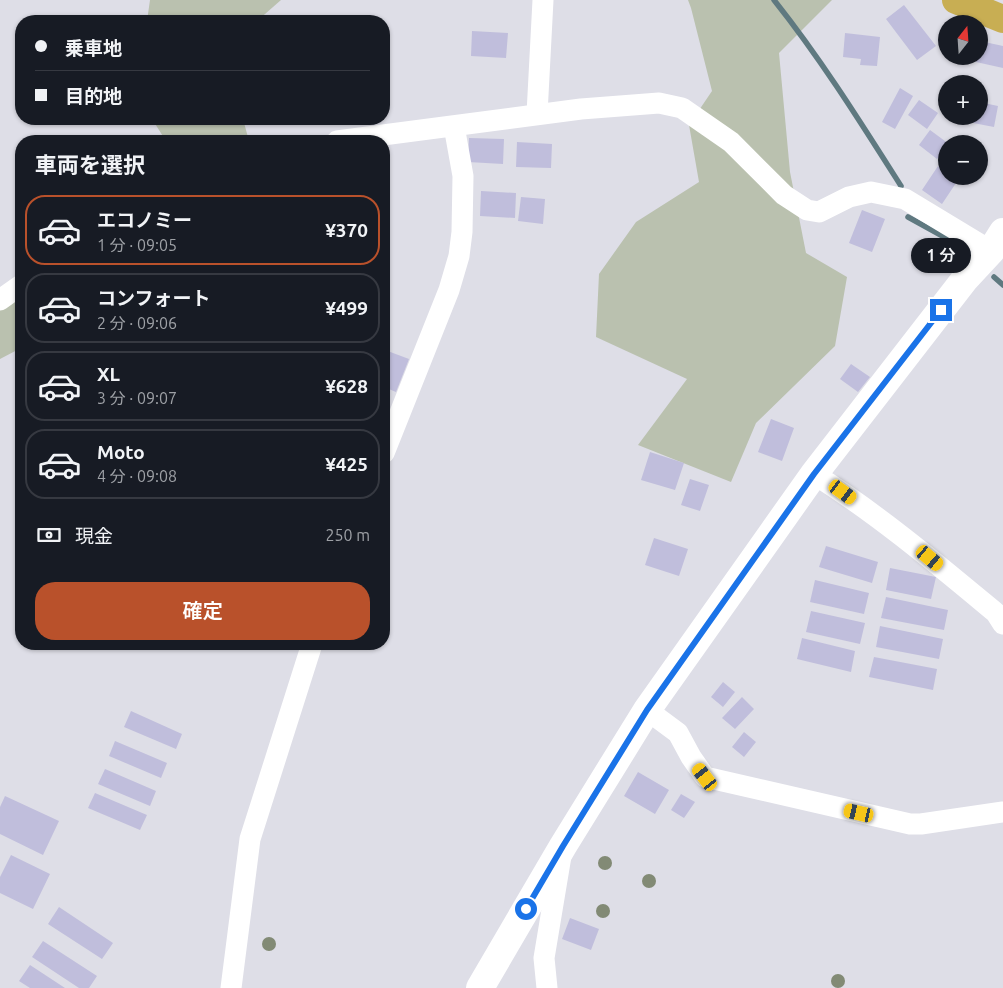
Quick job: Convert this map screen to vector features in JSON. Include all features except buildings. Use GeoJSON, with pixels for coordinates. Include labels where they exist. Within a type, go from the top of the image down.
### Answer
{"type":"FeatureCollection","features":[{"type":"Feature","properties":{"kind":"highway"},"geometry":{"type":"LineString","coordinates":[[956,0],[1003,19]]}},
{"type":"Feature","properties":{"kind":"street"},"geometry":{"type":"LineString","coordinates":[[537,114],[543,0]]}},
{"type":"Feature","properties":{"kind":"street"},"geometry":{"type":"LineString","coordinates":[[384,135],[537,114],[659,103],[682,108],[732,142],[784,195],[807,210],[819,212],[849,197],[871,192],[905,199],[999,249],[965,279],[814,474],[647,710],[563,846],[480,988]]}},
{"type":"Feature","properties":{"kind":"street"},"geometry":{"type":"LineString","coordinates":[[390,438],[449,290],[459,256],[462,232],[463,176],[454,126]]}},
{"type":"Feature","properties":{"kind":"street"},"geometry":{"type":"LineString","coordinates":[[0,300],[15,289]]}},
{"type":"Feature","properties":{"kind":"street"},"geometry":{"type":"LineString","coordinates":[[814,474],[843,492],[917,547],[996,614],[1003,624]]}},
{"type":"Feature","properties":{"kind":"street"},"geometry":{"type":"LineString","coordinates":[[231,988],[250,839],[310,650]]}},
{"type":"Feature","properties":{"kind":"street"},"geometry":{"type":"LineString","coordinates":[[647,710],[678,733],[690,757],[705,777],[910,824],[1003,812]]}},
{"type":"Feature","properties":{"kind":"street"},"geometry":{"type":"LineString","coordinates":[[547,988],[544,958],[563,846]]}},
{"type":"Feature","properties":{"kind":"green space"},"geometry":{"type":"Polygon","coordinates":[[[150,0],[281,0],[264,15],[148,15],[150,0]]]}},
{"type":"Feature","properties":{"kind":"green space"},"geometry":{"type":"Polygon","coordinates":[[[688,0],[832,0],[779,53],[790,172],[806,253],[847,277],[835,346],[756,423],[731,482],[638,445],[687,379],[596,337],[599,274],[636,222],[699,182],[689,125],[712,91],[688,0]]]}},
{"type":"Feature","properties":{"kind":"green space"},"geometry":{"type":"Polygon","coordinates":[[[156,125],[245,125],[247,135],[162,135],[156,125]]]}},
{"type":"Feature","properties":{"kind":"green space"},"geometry":{"type":"Polygon","coordinates":[[[15,290],[15,351],[0,359],[0,300],[15,290]]]}},
{"type":"Feature","properties":{"kind":"waterway"},"geometry":{"type":"LineString","coordinates":[[774,0],[824,68],[901,186]]}},
{"type":"Feature","properties":{"kind":"waterway"},"geometry":{"type":"LineString","coordinates":[[908,217],[957,244],[968,254]]}},
{"type":"Feature","properties":{"kind":"waterway"},"geometry":{"type":"LineString","coordinates":[[994,277],[1003,285]]}},
{"type":"Feature","properties":{"kind":"route"},"geometry":{"type":"LineString","coordinates":[[526,909],[647,710],[814,474],[941,310]]}}]}
